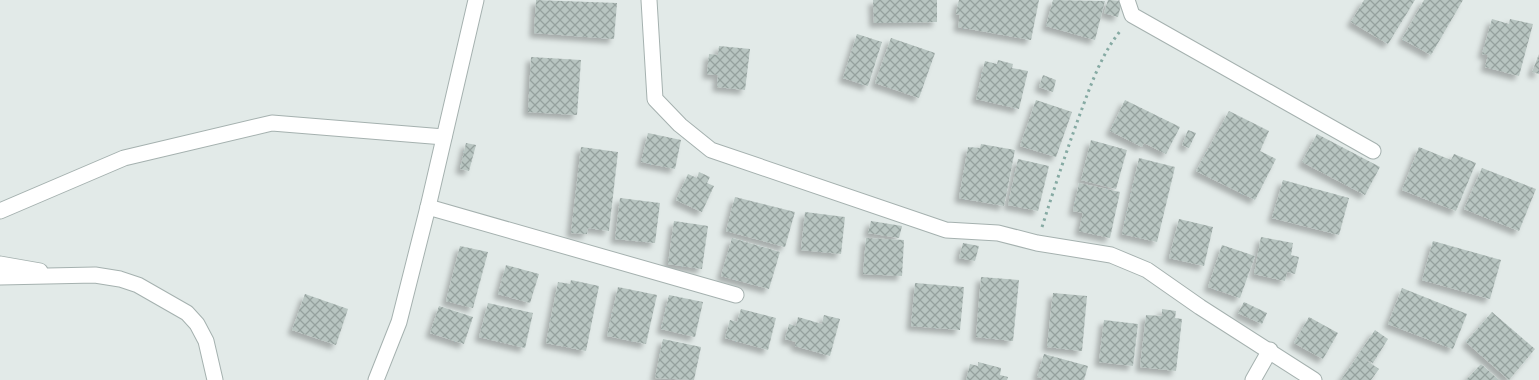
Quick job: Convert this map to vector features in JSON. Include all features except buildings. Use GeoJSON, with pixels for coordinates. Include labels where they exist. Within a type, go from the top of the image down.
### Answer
{"type":"FeatureCollection","features":[{"type":"Feature","properties":{"kind":"street"},"geometry":{"type":"LineString","coordinates":[[376,380],[399,322],[476,0]]}},
{"type":"Feature","properties":{"kind":"street"},"geometry":{"type":"LineString","coordinates":[[648,0],[656,99],[680,125],[712,150],[946,230],[998,233],[1037,243],[1111,255],[1147,270],[1200,307],[1270,350],[1314,380]]}},
{"type":"Feature","properties":{"kind":"street"},"geometry":{"type":"LineString","coordinates":[[1127,0],[1132,16],[1373,151]]}},
{"type":"Feature","properties":{"kind":"street"},"geometry":{"type":"LineString","coordinates":[[0,211],[124,158],[272,123],[444,137]]}},
{"type":"Feature","properties":{"kind":"street"},"geometry":{"type":"LineString","coordinates":[[428,207],[736,295]]}},
{"type":"Feature","properties":{"kind":"street"},"geometry":{"type":"LineString","coordinates":[[0,264],[63,276]]}},
{"type":"Feature","properties":{"kind":"street"},"geometry":{"type":"LineString","coordinates":[[0,277],[95,275],[120,278],[138,285],[187,313],[197,324],[206,341],[215,380]]}},
{"type":"Feature","properties":{"kind":"street"},"geometry":{"type":"LineString","coordinates":[[1253,380],[1270,350]]}},
{"type":"Feature","properties":{"kind":"path"},"geometry":{"type":"LineString","coordinates":[[1037,243],[1069,143],[1094,77],[1110,43],[1132,16]]}}]}
